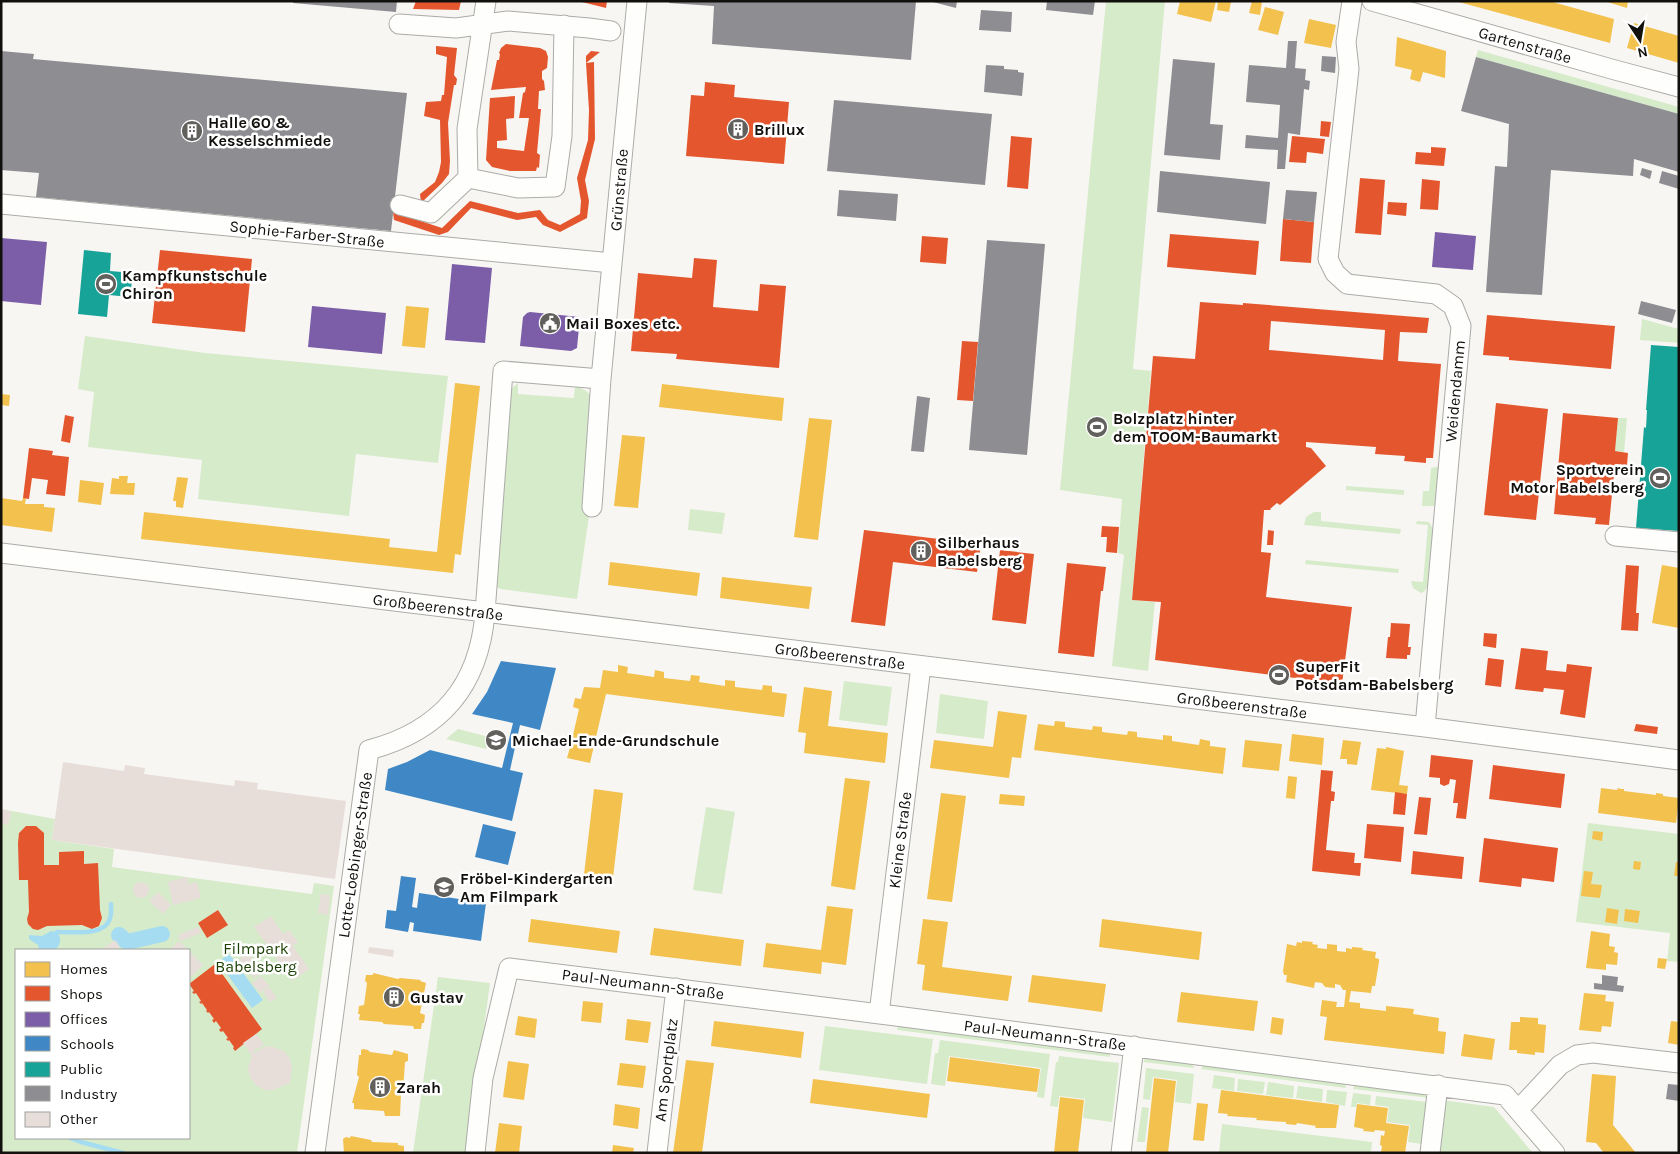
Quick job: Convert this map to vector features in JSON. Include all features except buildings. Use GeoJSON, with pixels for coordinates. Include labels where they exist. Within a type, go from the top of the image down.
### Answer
{"type":"FeatureCollection","features":[{"type":"Feature","properties":{"kind":"street"},"geometry":{"type":"LineString","coordinates":[[400,205],[431,214],[468,178],[467,129],[486,1]]}},
{"type":"Feature","properties":{"kind":"street","name":"Grünstraße"},"geometry":{"type":"LineString","coordinates":[[592,507],[601,378],[637,1]]}},
{"type":"Feature","properties":{"kind":"street","name":"Weidendamm"},"geometry":{"type":"LineString","coordinates":[[1352,1],[1346,42],[1349,68],[1328,259],[1335,273],[1347,284],[1436,294],[1453,306],[1461,326],[1424,727]]}},
{"type":"Feature","properties":{"kind":"street","name":"Gartenstraße"},"geometry":{"type":"LineString","coordinates":[[1372,1],[1406,6],[1615,70],[1679,87]]}},
{"type":"Feature","properties":{"kind":"street"},"geometry":{"type":"LineString","coordinates":[[399,24],[456,28],[508,21],[611,31]]}},
{"type":"Feature","properties":{"kind":"street"},"geometry":{"type":"LineString","coordinates":[[468,178],[518,188],[555,186],[562,136],[564,25]]}},
{"type":"Feature","properties":{"kind":"street","name":"Sophie-Farber-Straße"},"geometry":{"type":"LineString","coordinates":[[1,204],[612,263]]}},
{"type":"Feature","properties":{"kind":"street"},"geometry":{"type":"LineString","coordinates":[[485,613],[503,371],[601,378]]}},
{"type":"Feature","properties":{"kind":"street"},"geometry":{"type":"LineString","coordinates":[[1615,536],[1679,542]]}},
{"type":"Feature","properties":{"kind":"street","name":"Großbeerenstraße"},"geometry":{"type":"LineString","coordinates":[[1,553],[1424,727],[1679,760]]}},
{"type":"Feature","properties":{"kind":"street","name":"Lotte-Loebinger-Straße"},"geometry":{"type":"LineString","coordinates":[[315,1153],[369,750],[406,738],[437,717],[451,702],[468,678],[479,652],[485,613]]}},
{"type":"Feature","properties":{"kind":"street","name":"Kleine Straße"},"geometry":{"type":"LineString","coordinates":[[879,1014],[921,666]]}},
{"type":"Feature","properties":{"kind":"street","name":"Paul-Neumann-Straße"},"geometry":{"type":"LineString","coordinates":[[474,1153],[483,1078],[509,968],[1134,1046],[1505,1095],[1555,1153]]}},
{"type":"Feature","properties":{"kind":"street","name":"Am Sportplatz"},"geometry":{"type":"LineString","coordinates":[[656,1153],[676,988]]}},
{"type":"Feature","properties":{"kind":"street"},"geometry":{"type":"LineString","coordinates":[[1121,1153],[1134,1046]]}},
{"type":"Feature","properties":{"kind":"street"},"geometry":{"type":"LineString","coordinates":[[1518,1110],[1560,1065],[1577,1055],[1594,1053],[1679,1063]]}},
{"type":"Feature","properties":{"kind":"street"},"geometry":{"type":"LineString","coordinates":[[1430,1153],[1438,1085]]}},
{"type":"Feature","properties":{"kind":"green space"},"geometry":{"type":"Polygon","coordinates":[[[1106,1],[1165,1],[1133,369],[1151,371],[1132,600],[1155,602],[1148,671],[1112,666],[1124,555],[1118,553],[1122,499],[1060,490],[1106,1]]]}},
{"type":"Feature","properties":{"kind":"green space"},"geometry":{"type":"Polygon","coordinates":[[[1478,50],[1679,107],[1679,114],[1476,57],[1478,50]]]}},
{"type":"Feature","properties":{"kind":"green space"},"geometry":{"type":"Polygon","coordinates":[[[1642,319],[1679,329],[1679,343],[1640,340],[1642,319]]]}},
{"type":"Feature","properties":{"kind":"green space"},"geometry":{"type":"Polygon","coordinates":[[[85,336],[205,353],[448,376],[438,463],[356,454],[349,516],[198,499],[202,460],[88,447],[94,392],[78,389],[85,336]]]}},
{"type":"Feature","properties":{"kind":"green space"},"geometry":{"type":"Polygon","coordinates":[[[518,383],[518,394],[574,398],[575,386],[588,392],[592,402],[594,412],[589,516],[577,599],[501,589],[491,585],[509,393],[518,383]]]}},
{"type":"Feature","properties":{"kind":"green space"},"geometry":{"type":"Polygon","coordinates":[[[1618,418],[1627,418],[1624,452],[1615,451],[1618,418]]]}},
{"type":"Feature","properties":{"kind":"green space"},"geometry":{"type":"Polygon","coordinates":[[[1441,466],[1436,504],[1434,506],[1422,506],[1423,491],[1429,491],[1431,468],[1441,466]]]}},
{"type":"Feature","properties":{"kind":"green space"},"geometry":{"type":"Polygon","coordinates":[[[1346,486],[1404,490],[1404,495],[1346,490],[1346,486]]]}},
{"type":"Feature","properties":{"kind":"green space"},"geometry":{"type":"Polygon","coordinates":[[[690,509],[725,513],[722,534],[688,530],[690,509]]]}},
{"type":"Feature","properties":{"kind":"green space"},"geometry":{"type":"Polygon","coordinates":[[[1314,512],[1321,512],[1321,521],[1401,529],[1400,534],[1304,525],[1306,517],[1314,512]]]}},
{"type":"Feature","properties":{"kind":"green space"},"geometry":{"type":"Polygon","coordinates":[[[1417,521],[1429,522],[1433,529],[1429,584],[1424,592],[1421,593],[1413,588],[1411,581],[1423,582],[1428,525],[1416,524],[1417,521]]]}},
{"type":"Feature","properties":{"kind":"green space"},"geometry":{"type":"Polygon","coordinates":[[[1306,560],[1399,569],[1398,573],[1305,564],[1306,560]]]}},
{"type":"Feature","properties":{"kind":"green space"},"geometry":{"type":"Polygon","coordinates":[[[844,681],[892,687],[887,726],[839,720],[844,681]]]}},
{"type":"Feature","properties":{"kind":"green space"},"geometry":{"type":"Polygon","coordinates":[[[940,694],[988,701],[984,739],[936,733],[940,694]]]}},
{"type":"Feature","properties":{"kind":"green space"},"geometry":{"type":"Polygon","coordinates":[[[458,729],[489,737],[486,749],[446,739],[458,729]]]}},
{"type":"Feature","properties":{"kind":"green space"},"geometry":{"type":"Polygon","coordinates":[[[706,807],[735,812],[722,894],[693,890],[706,807]]]}},
{"type":"Feature","properties":{"kind":"green space","name":"Filmpark Babelsberg"},"geometry":{"type":"Polygon","coordinates":[[[1,809],[55,819],[52,840],[114,849],[112,867],[312,894],[314,883],[334,886],[297,1153],[1,1153],[1,809]]]}},
{"type":"Feature","properties":{"kind":"green space"},"geometry":{"type":"Polygon","coordinates":[[[1588,823],[1679,834],[1679,962],[1667,961],[1670,933],[1576,922],[1588,823]]]}},
{"type":"Feature","properties":{"kind":"green space"},"geometry":{"type":"Polygon","coordinates":[[[438,977],[490,983],[467,1153],[413,1153],[438,977]]]}},
{"type":"Feature","properties":{"kind":"green space"},"geometry":{"type":"Polygon","coordinates":[[[825,1026],[933,1039],[927,1084],[819,1070],[825,1026]]]}},
{"type":"Feature","properties":{"kind":"green space"},"geometry":{"type":"Polygon","coordinates":[[[898,1026],[1110,1053],[1110,1057],[897,1030],[898,1026]]]}},
{"type":"Feature","properties":{"kind":"green space"},"geometry":{"type":"Polygon","coordinates":[[[940,1040],[1050,1054],[1044,1098],[1037,1097],[1041,1068],[949,1056],[945,1086],[931,1084],[935,1053],[938,1053],[940,1040]]]}},
{"type":"Feature","properties":{"kind":"green space"},"geometry":{"type":"Polygon","coordinates":[[[1059,1056],[1119,1063],[1112,1122],[1083,1118],[1085,1099],[1059,1096],[1058,1107],[1050,1106],[1056,1062],[1058,1062],[1059,1056]]]}},
{"type":"Feature","properties":{"kind":"green space"},"geometry":{"type":"Polygon","coordinates":[[[1150,1058],[1192,1064],[1194,1068],[1143,1062],[1145,1059],[1150,1058]]]}},
{"type":"Feature","properties":{"kind":"green space"},"geometry":{"type":"Polygon","coordinates":[[[1204,1065],[1345,1083],[1346,1088],[1201,1069],[1204,1065]]]}},
{"type":"Feature","properties":{"kind":"green space"},"geometry":{"type":"Polygon","coordinates":[[[1146,1068],[1194,1074],[1191,1104],[1175,1102],[1177,1080],[1153,1077],[1150,1100],[1143,1099],[1146,1068]]]}},
{"type":"Feature","properties":{"kind":"green space"},"geometry":{"type":"Polygon","coordinates":[[[1214,1075],[1235,1078],[1234,1091],[1212,1088],[1214,1075]]]}},
{"type":"Feature","properties":{"kind":"green space"},"geometry":{"type":"Polygon","coordinates":[[[1238,1079],[1265,1082],[1263,1094],[1237,1091],[1238,1079]]]}},
{"type":"Feature","properties":{"kind":"green space"},"geometry":{"type":"Polygon","coordinates":[[[1268,1082],[1294,1086],[1293,1098],[1266,1095],[1268,1082]]]}},
{"type":"Feature","properties":{"kind":"green space"},"geometry":{"type":"Polygon","coordinates":[[[1355,1084],[1425,1093],[1430,1098],[1353,1089],[1355,1084]]]}},
{"type":"Feature","properties":{"kind":"green space"},"geometry":{"type":"Polygon","coordinates":[[[1298,1086],[1323,1089],[1322,1102],[1296,1098],[1298,1086]]]}},
{"type":"Feature","properties":{"kind":"green space"},"geometry":{"type":"Polygon","coordinates":[[[1327,1090],[1347,1092],[1345,1106],[1326,1102],[1327,1090]]]}},
{"type":"Feature","properties":{"kind":"green space"},"geometry":{"type":"Polygon","coordinates":[[[1353,1093],[1371,1095],[1370,1105],[1357,1103],[1356,1107],[1351,1107],[1353,1093]]]}},
{"type":"Feature","properties":{"kind":"green space"},"geometry":{"type":"Polygon","coordinates":[[[1376,1096],[1427,1102],[1422,1144],[1408,1142],[1410,1125],[1387,1122],[1389,1107],[1375,1105],[1376,1096]]]}},
{"type":"Feature","properties":{"kind":"green space"},"geometry":{"type":"Polygon","coordinates":[[[1442,1100],[1494,1107],[1533,1153],[1435,1152],[1442,1100]]]}},
{"type":"Feature","properties":{"kind":"green space"},"geometry":{"type":"Polygon","coordinates":[[[1142,1107],[1149,1108],[1145,1142],[1137,1142],[1142,1107]]]}},
{"type":"Feature","properties":{"kind":"green space"},"geometry":{"type":"Polygon","coordinates":[[[1222,1124],[1372,1142],[1371,1153],[1219,1153],[1222,1124]]]}},
{"type":"Feature","properties":{"kind":"water"},"geometry":{"type":"Polygon","coordinates":[[[51,931],[57,932],[60,939],[59,946],[56,949],[39,949],[38,945],[29,939],[29,935],[42,936],[51,931]]]}},
{"type":"Feature","properties":{"kind":"water"},"geometry":{"type":"Polygon","coordinates":[[[229,954],[263,1000],[252,1008],[218,962],[229,954]]]}},
{"type":"Feature","properties":{"kind":"waterway"},"geometry":{"type":"LineString","coordinates":[[57,932],[84,932],[103,928],[110,919],[111,904]]}},
{"type":"Feature","properties":{"kind":"waterway"},"geometry":{"type":"LineString","coordinates":[[119,935],[127,942],[162,934]]}},
{"type":"Feature","properties":{"kind":"waterway"},"geometry":{"type":"LineString","coordinates":[[73,1139],[123,1153]]}},
{"type":"Feature","properties":{"kind":"place","name":"Brillux"},"geometry":{"type":"Point","coordinates":[738,129]}},
{"type":"Feature","properties":{"kind":"place","name":"Halle 60 & Kesselschmiede"},"geometry":{"type":"Point","coordinates":[192,131]}},
{"type":"Feature","properties":{"kind":"place","name":"Kampfkunstschule Chiron"},"geometry":{"type":"Point","coordinates":[106,284]}},
{"type":"Feature","properties":{"kind":"place","name":"Mail Boxes etc."},"geometry":{"type":"Point","coordinates":[550,323]}},
{"type":"Feature","properties":{"kind":"place","name":"Bolzplatz hinter dem TOOM-Baumarkt"},"geometry":{"type":"Point","coordinates":[1097,427]}},
{"type":"Feature","properties":{"kind":"place","name":"Sportverein Motor Babelsberg"},"geometry":{"type":"Point","coordinates":[1660,478]}},
{"type":"Feature","properties":{"kind":"place","name":"Silberhaus Babelsberg"},"geometry":{"type":"Point","coordinates":[921,551]}},
{"type":"Feature","properties":{"kind":"place","name":"SuperFit Potsdam-Babelsberg"},"geometry":{"type":"Point","coordinates":[1279,675]}},
{"type":"Feature","properties":{"kind":"place","name":"Michael-Ende-Grundschule"},"geometry":{"type":"Point","coordinates":[496,740]}},
{"type":"Feature","properties":{"kind":"place","name":"Fröbel-Kindergarten Am Filmpark"},"geometry":{"type":"Point","coordinates":[444,887]}},
{"type":"Feature","properties":{"kind":"place","name":"Gustav"},"geometry":{"type":"Point","coordinates":[394,997]}},
{"type":"Feature","properties":{"kind":"place","name":"Zarah"},"geometry":{"type":"Point","coordinates":[380,1087]}}]}
